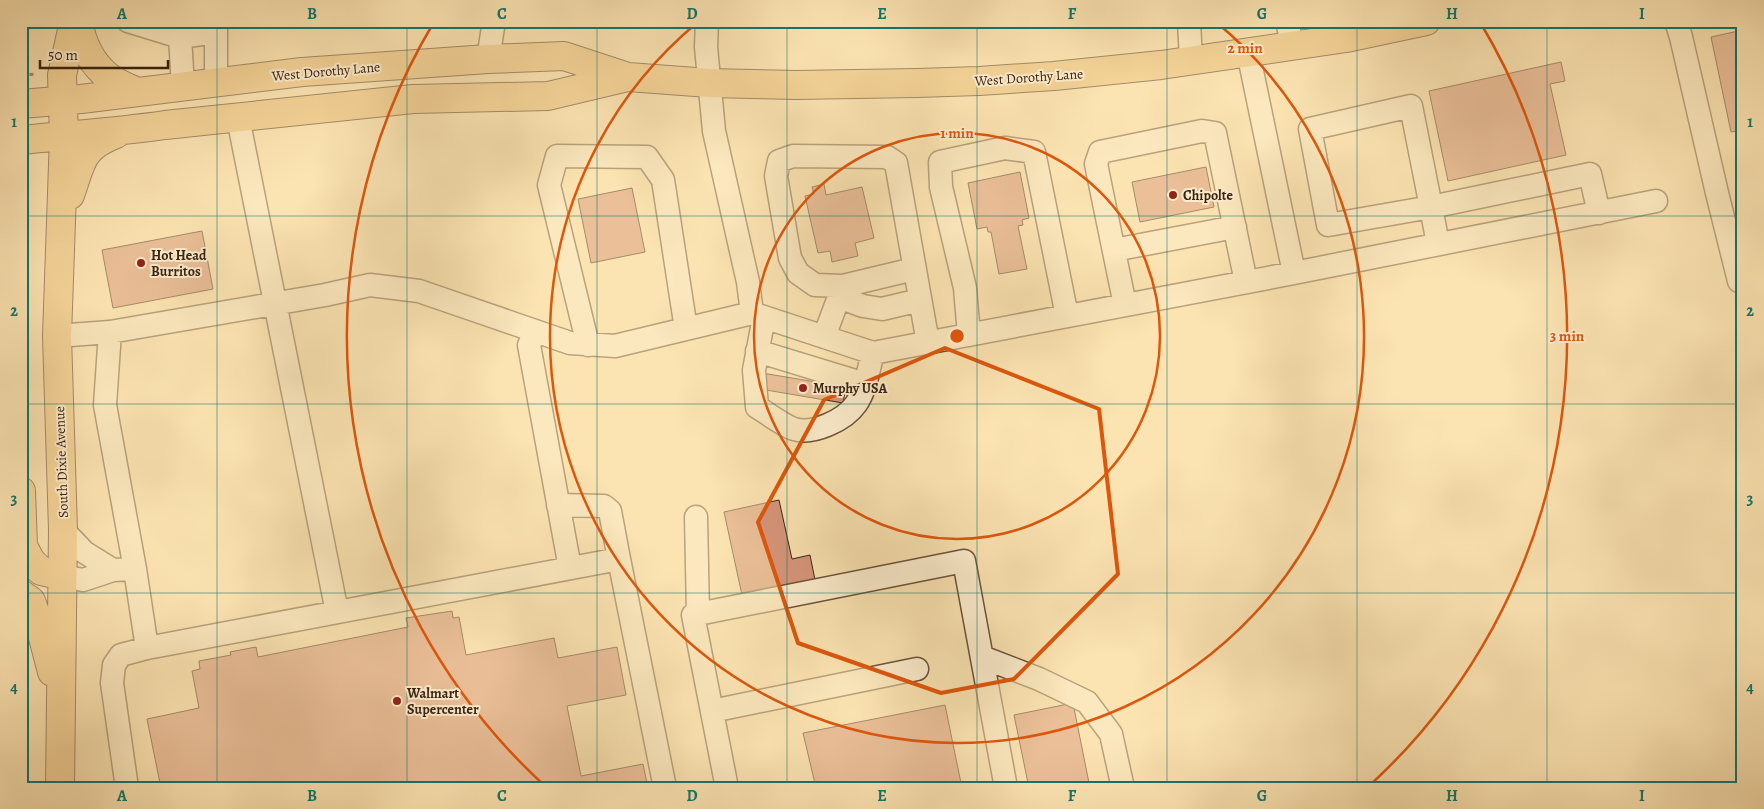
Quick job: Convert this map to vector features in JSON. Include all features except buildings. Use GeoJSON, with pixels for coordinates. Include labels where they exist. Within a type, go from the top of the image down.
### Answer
{"type":"FeatureCollection","features":[{"type":"Feature","properties":{"kind":"main road"},"geometry":{"type":"LineString","coordinates":[[76,21],[86,51],[98,67],[111,79],[138,92]]}},
{"type":"Feature","properties":{"kind":"main road","name":"South Dixie Avenue"},"geometry":{"type":"LineString","coordinates":[[60,788],[63,530],[57,336],[64,136],[62,75],[76,21]]}},
{"type":"Feature","properties":{"kind":"main road","name":"West Dorothy Lane"},"geometry":{"type":"LineString","coordinates":[[21,104],[62,101],[302,72],[488,59],[564,56],[628,77],[741,85],[917,84],[979,81],[1054,76],[1191,60],[1248,52],[1290,33],[1346,38],[1389,25],[1426,21]]}},
{"type":"Feature","properties":{"kind":"main road","name":"West Dorothy Lane"},"geometry":{"type":"LineString","coordinates":[[21,140],[125,131],[165,125],[413,99],[548,96],[628,77]]}},
{"type":"Feature","properties":{"kind":"main road"},"geometry":{"type":"LineString","coordinates":[[61,218],[86,152],[99,140],[125,131]]}},
{"type":"Feature","properties":{"kind":"main road"},"geometry":{"type":"LineString","coordinates":[[21,491],[24,546],[31,561],[41,571],[62,576]]}},
{"type":"Feature","properties":{"kind":"main road"},"geometry":{"type":"LineString","coordinates":[[21,594],[31,601],[62,702]]}},
{"type":"Feature","properties":{"kind":"street"},"geometry":{"type":"LineString","coordinates":[[128,21],[180,37],[216,27],[216,82]]}},
{"type":"Feature","properties":{"kind":"street"},"geometry":{"type":"LineString","coordinates":[[488,59],[494,21]]}},
{"type":"Feature","properties":{"kind":"street"},"geometry":{"type":"LineString","coordinates":[[707,21],[706,46],[714,131],[748,282],[758,315],[757,351],[754,370],[757,408],[794,429],[818,429],[838,420],[856,405],[865,384],[873,353]]}},
{"type":"Feature","properties":{"kind":"street"},"geometry":{"type":"LineString","coordinates":[[1190,21],[1191,60]]}},
{"type":"Feature","properties":{"kind":"street"},"geometry":{"type":"LineString","coordinates":[[1676,21],[1739,281]]}},
{"type":"Feature","properties":{"kind":"street"},"geometry":{"type":"LineString","coordinates":[[180,37],[183,86]]}},
{"type":"Feature","properties":{"kind":"street"},"geometry":{"type":"LineString","coordinates":[[1248,52],[1294,273]]}},
{"type":"Feature","properties":{"kind":"street"},"geometry":{"type":"LineString","coordinates":[[1438,244],[1431,207],[1411,106],[1310,129],[1328,225],[1431,207],[1590,174],[1599,213]]}},
{"type":"Feature","properties":{"kind":"street"},"geometry":{"type":"LineString","coordinates":[[238,118],[336,612]]}},
{"type":"Feature","properties":{"kind":"street"},"geometry":{"type":"LineString","coordinates":[[1125,305],[1096,164],[1100,152],[1202,131],[1215,133],[1246,282]]}},
{"type":"Feature","properties":{"kind":"street"},"geometry":{"type":"LineString","coordinates":[[969,335],[965,288],[941,187],[940,162],[1005,148],[1034,152],[1068,316]]}},
{"type":"Feature","properties":{"kind":"street"},"geometry":{"type":"LineString","coordinates":[[588,344],[550,184],[557,156],[647,157],[663,180],[686,329]]}},
{"type":"Feature","properties":{"kind":"street"},"geometry":{"type":"LineString","coordinates":[[920,300],[882,309],[863,306],[841,292],[815,285],[798,273],[790,258],[776,176],[779,161],[793,156],[887,157],[896,163],[928,342]]}},
{"type":"Feature","properties":{"kind":"street"},"geometry":{"type":"LineString","coordinates":[[57,336],[110,332],[274,304],[370,285],[419,291],[570,343],[615,346],[686,329],[758,315],[873,353],[1294,273],[1656,201]]}},
{"type":"Feature","properties":{"kind":"street"},"geometry":{"type":"LineString","coordinates":[[1114,250],[1235,227]]}},
{"type":"Feature","properties":{"kind":"street"},"geometry":{"type":"LineString","coordinates":[[841,292],[914,269]]}},
{"type":"Feature","properties":{"kind":"street"},"geometry":{"type":"LineString","coordinates":[[824,337],[841,292]]}},
{"type":"Feature","properties":{"kind":"street"},"geometry":{"type":"LineString","coordinates":[[110,332],[105,405],[135,569],[147,648]]}},
{"type":"Feature","properties":{"kind":"street"},"geometry":{"type":"LineString","coordinates":[[535,332],[529,345],[570,568]]}},
{"type":"Feature","properties":{"kind":"street"},"geometry":{"type":"LineString","coordinates":[[757,351],[865,384]]}},
{"type":"Feature","properties":{"kind":"street"},"geometry":{"type":"LineString","coordinates":[[558,505],[604,506],[610,511],[665,788]]}},
{"type":"Feature","properties":{"kind":"street"},"geometry":{"type":"LineString","coordinates":[[696,517],[698,614]]}},
{"type":"Feature","properties":{"kind":"street"},"geometry":{"type":"LineString","coordinates":[[63,530],[84,552],[113,570]]}},
{"type":"Feature","properties":{"kind":"street"},"geometry":{"type":"LineString","coordinates":[[127,788],[112,683],[114,665],[121,655],[147,648],[619,559]]}},
{"type":"Feature","properties":{"kind":"street"},"geometry":{"type":"LineString","coordinates":[[727,788],[693,615],[964,561],[1006,788]]}},
{"type":"Feature","properties":{"kind":"street"},"geometry":{"type":"LineString","coordinates":[[62,576],[83,580],[113,570],[135,569]]}},
{"type":"Feature","properties":{"kind":"street"},"geometry":{"type":"LineString","coordinates":[[982,657],[1039,679],[1087,702],[1111,734],[1123,788]]}},
{"type":"Feature","properties":{"kind":"street"},"geometry":{"type":"LineString","coordinates":[[712,711],[917,669]]}},
{"type":"Feature","properties":{"kind":"path"},"geometry":{"type":"LineString","coordinates":[[23,75],[36,74]]}},
{"type":"Feature","properties":{"kind":"highlighted area"},"geometry":{"type":"Polygon","coordinates":[[[945,348],[1099,409],[1118,574],[1014,679],[941,693],[798,643],[758,522],[824,400],[945,348]]]}},
{"type":"Feature","properties":{"kind":"place","name":"Chipolte"},"geometry":{"type":"Point","coordinates":[1173,195]}},
{"type":"Feature","properties":{"kind":"place","name":"Hot Head Burritos"},"geometry":{"type":"Point","coordinates":[141,263]}},
{"type":"Feature","properties":{"kind":"place","name":"Murphy USA"},"geometry":{"type":"Point","coordinates":[803,388]}},
{"type":"Feature","properties":{"kind":"place","name":"Walmart Supercenter"},"geometry":{"type":"Point","coordinates":[397,701]}}]}
